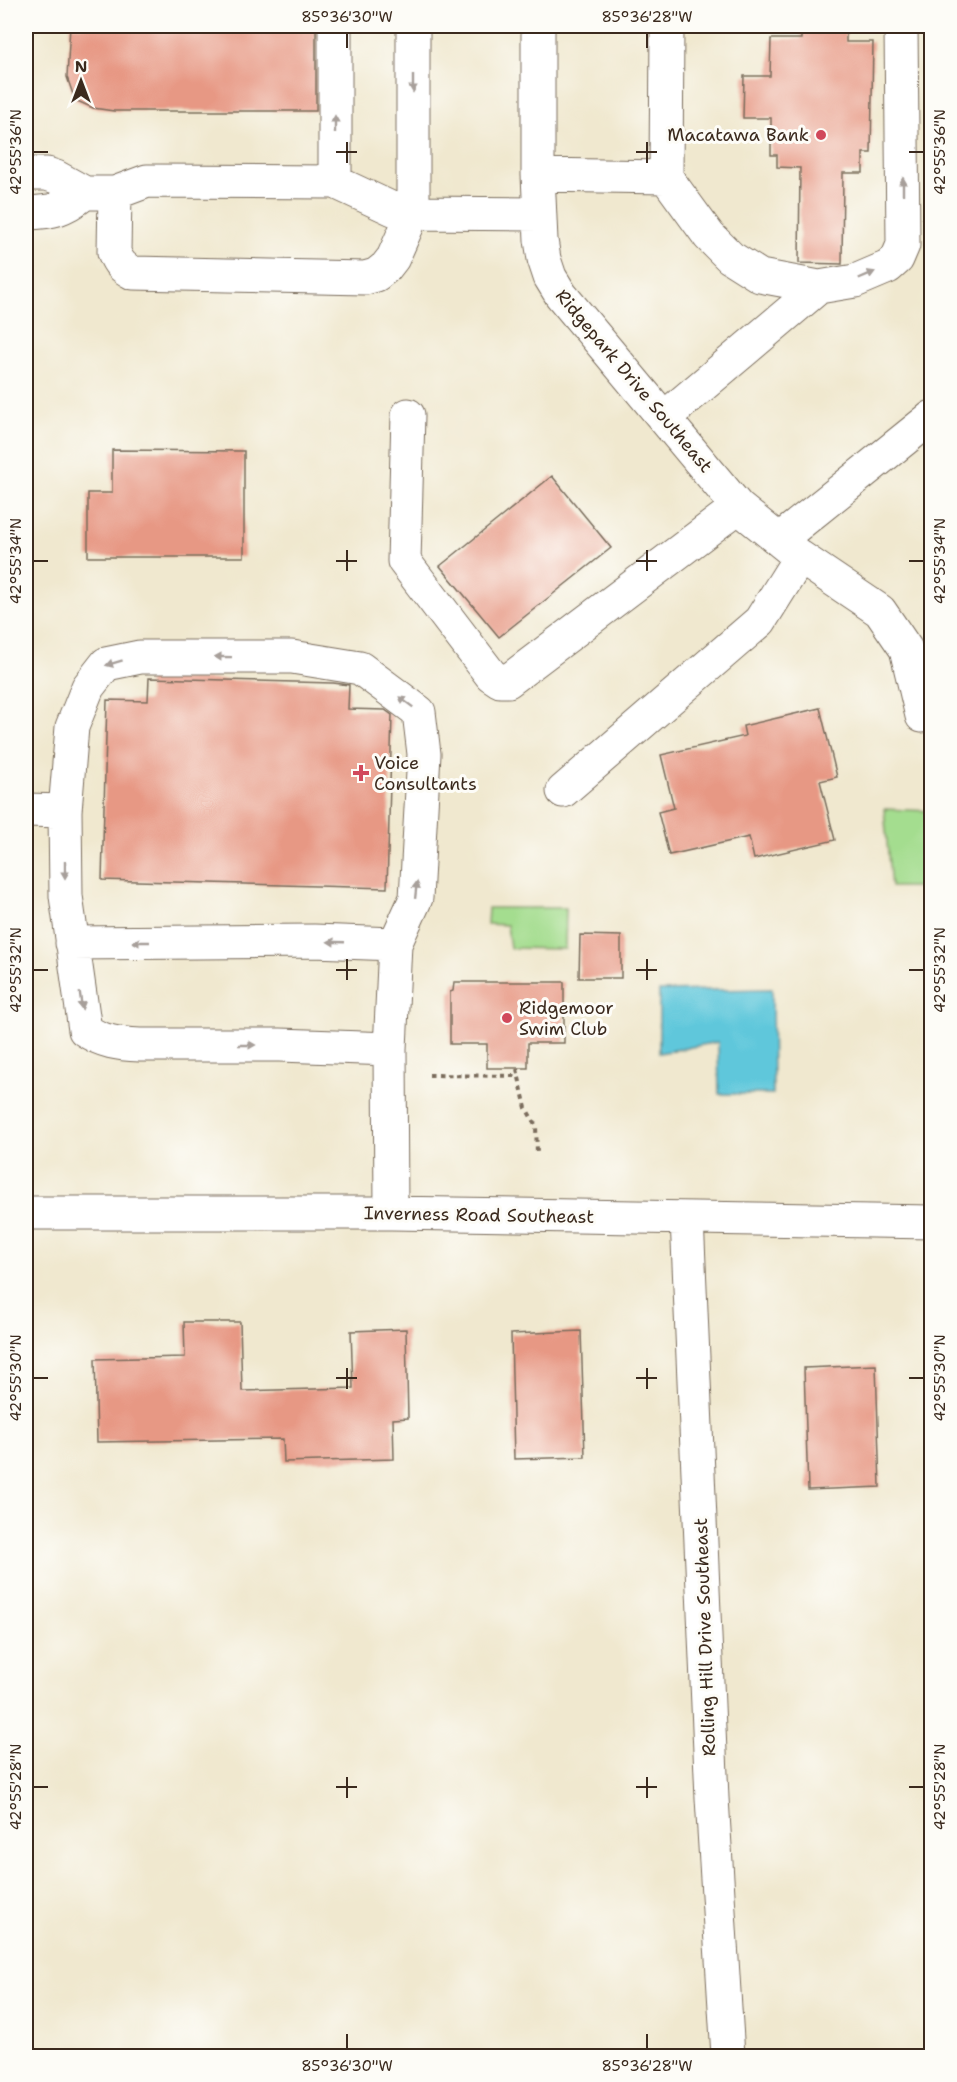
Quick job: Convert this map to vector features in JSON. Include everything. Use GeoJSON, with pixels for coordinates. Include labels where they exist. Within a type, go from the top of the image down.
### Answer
{"type":"FeatureCollection","features":[{"type":"Feature","properties":{"kind":"street"},"geometry":{"type":"LineString","coordinates":[[335,26],[335,182]]}},
{"type":"Feature","properties":{"kind":"street"},"geometry":{"type":"LineString","coordinates":[[100,193],[117,261],[124,269],[133,273],[365,278],[376,275],[393,258],[413,213],[413,26]]}},
{"type":"Feature","properties":{"kind":"street","name":"Ridgepark Drive Southeast"},"geometry":{"type":"LineString","coordinates":[[538,26],[539,214],[544,259],[556,286],[738,507],[790,549],[880,611],[906,649],[922,716]]}},
{"type":"Feature","properties":{"kind":"street"},"geometry":{"type":"LineString","coordinates":[[667,26],[666,177],[709,236],[730,257],[760,276],[819,287],[855,281],[888,267],[897,259],[903,245],[901,26]]}},
{"type":"Feature","properties":{"kind":"street"},"geometry":{"type":"LineString","coordinates":[[26,174],[47,174],[100,193]]}},
{"type":"Feature","properties":{"kind":"street"},"geometry":{"type":"LineString","coordinates":[[538,175],[666,177]]}},
{"type":"Feature","properties":{"kind":"street"},"geometry":{"type":"LineString","coordinates":[[26,213],[59,210],[100,193],[147,181],[335,182],[393,208],[413,213],[539,214]]}},
{"type":"Feature","properties":{"kind":"street"},"geometry":{"type":"LineString","coordinates":[[664,418],[819,287]]}},
{"type":"Feature","properties":{"kind":"street"},"geometry":{"type":"LineString","coordinates":[[408,415],[404,561],[491,675],[500,681],[508,681],[738,507]]}},
{"type":"Feature","properties":{"kind":"street"},"geometry":{"type":"LineString","coordinates":[[562,790],[760,621],[790,549],[916,443],[932,417]]}},
{"type":"Feature","properties":{"kind":"street"},"geometry":{"type":"LineString","coordinates":[[390,1049],[280,1045],[117,1044],[102,1040],[85,1030],[66,897],[65,811],[72,726],[88,687],[106,664],[140,657],[292,657],[360,668],[419,712],[424,754],[416,898],[395,944],[390,1049],[391,1213]]}},
{"type":"Feature","properties":{"kind":"street"},"geometry":{"type":"LineString","coordinates":[[26,810],[65,811]]}},
{"type":"Feature","properties":{"kind":"street"},"geometry":{"type":"LineString","coordinates":[[72,943],[314,941],[395,944]]}},
{"type":"Feature","properties":{"kind":"street","name":"Inverness Road Southeast"},"geometry":{"type":"LineString","coordinates":[[26,1213],[391,1213],[932,1222]]}},
{"type":"Feature","properties":{"kind":"street","name":"Rolling Hill Drive Southeast"},"geometry":{"type":"LineString","coordinates":[[687,1218],[712,1798],[728,2056]]}},
{"type":"Feature","properties":{"kind":"path"},"geometry":{"type":"LineString","coordinates":[[517,1069],[526,1108],[536,1126],[537,1153]]}},
{"type":"Feature","properties":{"kind":"path"},"geometry":{"type":"LineString","coordinates":[[426,1075],[519,1076]]}},
{"type":"Feature","properties":{"kind":"green space"},"geometry":{"type":"Polygon","coordinates":[[[884,809],[931,811],[931,887],[891,887],[884,809]]]}},
{"type":"Feature","properties":{"kind":"green space"},"geometry":{"type":"Polygon","coordinates":[[[488,908],[566,908],[565,949],[510,948],[507,925],[487,924],[488,908]]]}},
{"type":"Feature","properties":{"kind":"water"},"geometry":{"type":"Polygon","coordinates":[[[772,989],[773,1094],[719,1094],[718,1042],[659,1053],[659,991],[772,989]]]}},
{"type":"Feature","properties":{"kind":"building"},"geometry":{"type":"Polygon","coordinates":[[[70,26],[316,26],[316,111],[114,111],[93,108],[75,100],[67,77],[70,26]]]}},
{"type":"Feature","properties":{"kind":"building","name":"Macatawa Bank"},"geometry":{"type":"Polygon","coordinates":[[[801,26],[846,26],[846,42],[873,42],[871,153],[863,153],[863,173],[843,173],[842,264],[799,263],[800,168],[777,167],[777,155],[771,155],[771,118],[743,118],[744,76],[770,76],[771,39],[801,39],[801,26]]]}},
{"type":"Feature","properties":{"kind":"building"},"geometry":{"type":"Polygon","coordinates":[[[112,450],[244,451],[244,557],[88,557],[88,493],[112,493],[112,450]]]}},
{"type":"Feature","properties":{"kind":"building"},"geometry":{"type":"Polygon","coordinates":[[[552,476],[611,548],[499,637],[440,566],[552,476]]]}},
{"type":"Feature","properties":{"kind":"building"},"geometry":{"type":"Polygon","coordinates":[[[149,678],[349,685],[348,709],[385,710],[392,715],[387,888],[102,880],[107,700],[148,701],[149,678]]]}},
{"type":"Feature","properties":{"kind":"building"},"geometry":{"type":"Polygon","coordinates":[[[820,708],[837,777],[820,781],[835,840],[754,859],[749,837],[669,855],[658,812],[674,808],[661,755],[745,736],[743,726],[820,708]]]}},
{"type":"Feature","properties":{"kind":"building"},"geometry":{"type":"Polygon","coordinates":[[[580,935],[621,936],[621,978],[579,978],[580,935]]]}},
{"type":"Feature","properties":{"kind":"building","name":"Ridgemoor Swim Club"},"geometry":{"type":"Polygon","coordinates":[[[454,982],[564,982],[564,1043],[528,1043],[528,1068],[487,1068],[487,1044],[450,1044],[450,992],[453,991],[454,982]]]}},
{"type":"Feature","properties":{"kind":"building"},"geometry":{"type":"Polygon","coordinates":[[[184,1322],[240,1322],[242,1391],[353,1388],[351,1331],[406,1329],[408,1418],[393,1419],[394,1459],[284,1462],[283,1439],[97,1442],[95,1359],[185,1357],[184,1322]]]}},
{"type":"Feature","properties":{"kind":"building"},"geometry":{"type":"Polygon","coordinates":[[[581,1331],[585,1457],[514,1459],[511,1334],[581,1331]]]}},
{"type":"Feature","properties":{"kind":"building"},"geometry":{"type":"Polygon","coordinates":[[[876,1365],[880,1487],[808,1490],[804,1368],[876,1365]]]}},
{"type":"Feature","properties":{"kind":"place","name":"Macatawa Bank"},"geometry":{"type":"Point","coordinates":[821,135]}},
{"type":"Feature","properties":{"kind":"place","name":"Voice Consultants"},"geometry":{"type":"Point","coordinates":[361,773]}},
{"type":"Feature","properties":{"kind":"place","name":"Ridgemoor Swim Club"},"geometry":{"type":"Point","coordinates":[507,1018]}}]}
